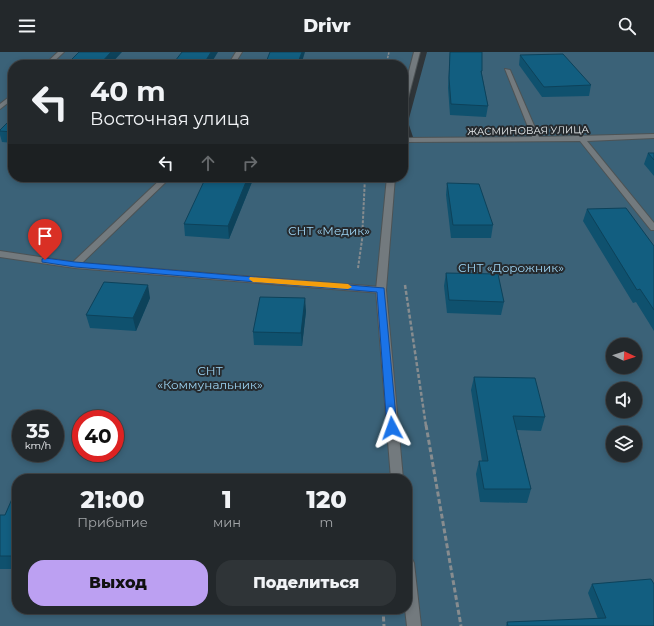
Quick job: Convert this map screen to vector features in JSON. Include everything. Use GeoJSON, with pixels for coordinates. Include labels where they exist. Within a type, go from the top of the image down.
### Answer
{"type":"FeatureCollection","features":[{"type":"Feature","properties":{"kind":"street"},"geometry":{"type":"LineString","coordinates":[[52,60],[61,52]]}},
{"type":"Feature","properties":{"kind":"street"},"geometry":{"type":"LineString","coordinates":[[408,87],[417,52]]}},
{"type":"Feature","properties":{"kind":"street"},"geometry":{"type":"LineString","coordinates":[[507,70],[537,140]]}},
{"type":"Feature","properties":{"kind":"street"},"geometry":{"type":"LineString","coordinates":[[0,107],[8,100]]}},
{"type":"Feature","properties":{"kind":"street","name":"ЖАСМИНОВАЯ УЛИЦА"},"geometry":{"type":"LineString","coordinates":[[408,140],[582,140],[654,136]]}},
{"type":"Feature","properties":{"kind":"street"},"geometry":{"type":"LineString","coordinates":[[582,140],[654,228]]}},
{"type":"Feature","properties":{"kind":"street"},"geometry":{"type":"LineString","coordinates":[[75,264],[162,182]]}},
{"type":"Feature","properties":{"kind":"street"},"geometry":{"type":"LineString","coordinates":[[391,182],[381,290],[397,474]]}},
{"type":"Feature","properties":{"kind":"street"},"geometry":{"type":"LineString","coordinates":[[0,254],[75,264],[381,290]]}},
{"type":"Feature","properties":{"kind":"street"},"geometry":{"type":"LineString","coordinates":[[412,608],[414,626]]}},
{"type":"Feature","properties":{"kind":"path"},"geometry":{"type":"LineString","coordinates":[[405,280],[419,385],[460,626]]}},
{"type":"Feature","properties":{"kind":"path"},"geometry":{"type":"LineString","coordinates":[[383,614],[384,626]]}},
{"type":"Feature","properties":{"kind":"green space"},"geometry":{"type":"Polygon","coordinates":[[[0,52],[414,52],[408,73],[408,60],[8,60],[8,182],[387,182],[382,274],[391,182],[408,182],[408,140],[414,140],[408,122],[427,52],[654,52],[654,626],[0,626],[0,52]]]}},
{"type":"Feature","properties":{"kind":"building"},"geometry":{"type":"Polygon","coordinates":[[[79,52],[111,52],[104,60],[71,60],[79,52]]]}},
{"type":"Feature","properties":{"kind":"building"},"geometry":{"type":"Polygon","coordinates":[[[182,52],[211,52],[206,60],[176,60],[182,52]]]}},
{"type":"Feature","properties":{"kind":"building"},"geometry":{"type":"Polygon","coordinates":[[[270,52],[302,52],[299,60],[267,60],[270,52]]]}},
{"type":"Feature","properties":{"kind":"building"},"geometry":{"type":"Polygon","coordinates":[[[450,52],[482,52],[481,71],[488,106],[451,104],[449,78],[450,52]]]}},
{"type":"Feature","properties":{"kind":"building"},"geometry":{"type":"Polygon","coordinates":[[[563,54],[591,85],[544,87],[520,55],[563,54]]]}},
{"type":"Feature","properties":{"kind":"building"},"geometry":{"type":"Polygon","coordinates":[[[8,122],[8,132],[0,130],[8,122]]]}},
{"type":"Feature","properties":{"kind":"building"},"geometry":{"type":"Polygon","coordinates":[[[648,153],[654,153],[654,160],[648,153]]]}},
{"type":"Feature","properties":{"kind":"building"},"geometry":{"type":"Polygon","coordinates":[[[204,182],[246,182],[228,226],[184,224],[204,182]]]}},
{"type":"Feature","properties":{"kind":"building"},"geometry":{"type":"Polygon","coordinates":[[[447,183],[479,184],[493,225],[453,225],[447,183]]]}},
{"type":"Feature","properties":{"kind":"building"},"geometry":{"type":"Polygon","coordinates":[[[626,208],[654,246],[654,310],[640,289],[637,290],[587,209],[626,208]]]}},
{"type":"Feature","properties":{"kind":"building"},"geometry":{"type":"Polygon","coordinates":[[[446,273],[498,274],[504,302],[449,300],[446,273]]]}},
{"type":"Feature","properties":{"kind":"building"},"geometry":{"type":"Polygon","coordinates":[[[104,282],[148,285],[133,318],[86,315],[104,282]]]}},
{"type":"Feature","properties":{"kind":"building"},"geometry":{"type":"Polygon","coordinates":[[[260,297],[305,298],[301,333],[253,332],[260,297]]]}},
{"type":"Feature","properties":{"kind":"building"},"geometry":{"type":"Polygon","coordinates":[[[474,377],[535,378],[545,417],[513,416],[531,489],[484,489],[479,461],[488,461],[474,377]]]}},
{"type":"Feature","properties":{"kind":"building"},"geometry":{"type":"Polygon","coordinates":[[[12,499],[12,556],[0,556],[0,515],[5,515],[12,499]]]}},
{"type":"Feature","properties":{"kind":"building"},"geometry":{"type":"Polygon","coordinates":[[[651,579],[654,584],[654,626],[508,626],[507,622],[606,618],[592,584],[651,579]]]}},
{"type":"Feature","properties":{"kind":"slow traffic"},"geometry":{"type":"LineString","coordinates":[[253,279],[348,287]]}},
{"type":"Feature","properties":{"kind":"route"},"geometry":{"type":"LineString","coordinates":[[45,260],[75,264],[381,290],[392,428]]}},
{"type":"Feature","properties":{"kind":"park label","name":"СНТ «Медик»"},"geometry":{"type":"Point","coordinates":[329,231]}},
{"type":"Feature","properties":{"kind":"park label","name":"СНТ «Дорожник»"},"geometry":{"type":"Point","coordinates":[511,268]}},
{"type":"Feature","properties":{"kind":"park label","name":"СНТ «Коммунальник»"},"geometry":{"type":"Point","coordinates":[210,378]}}]}
